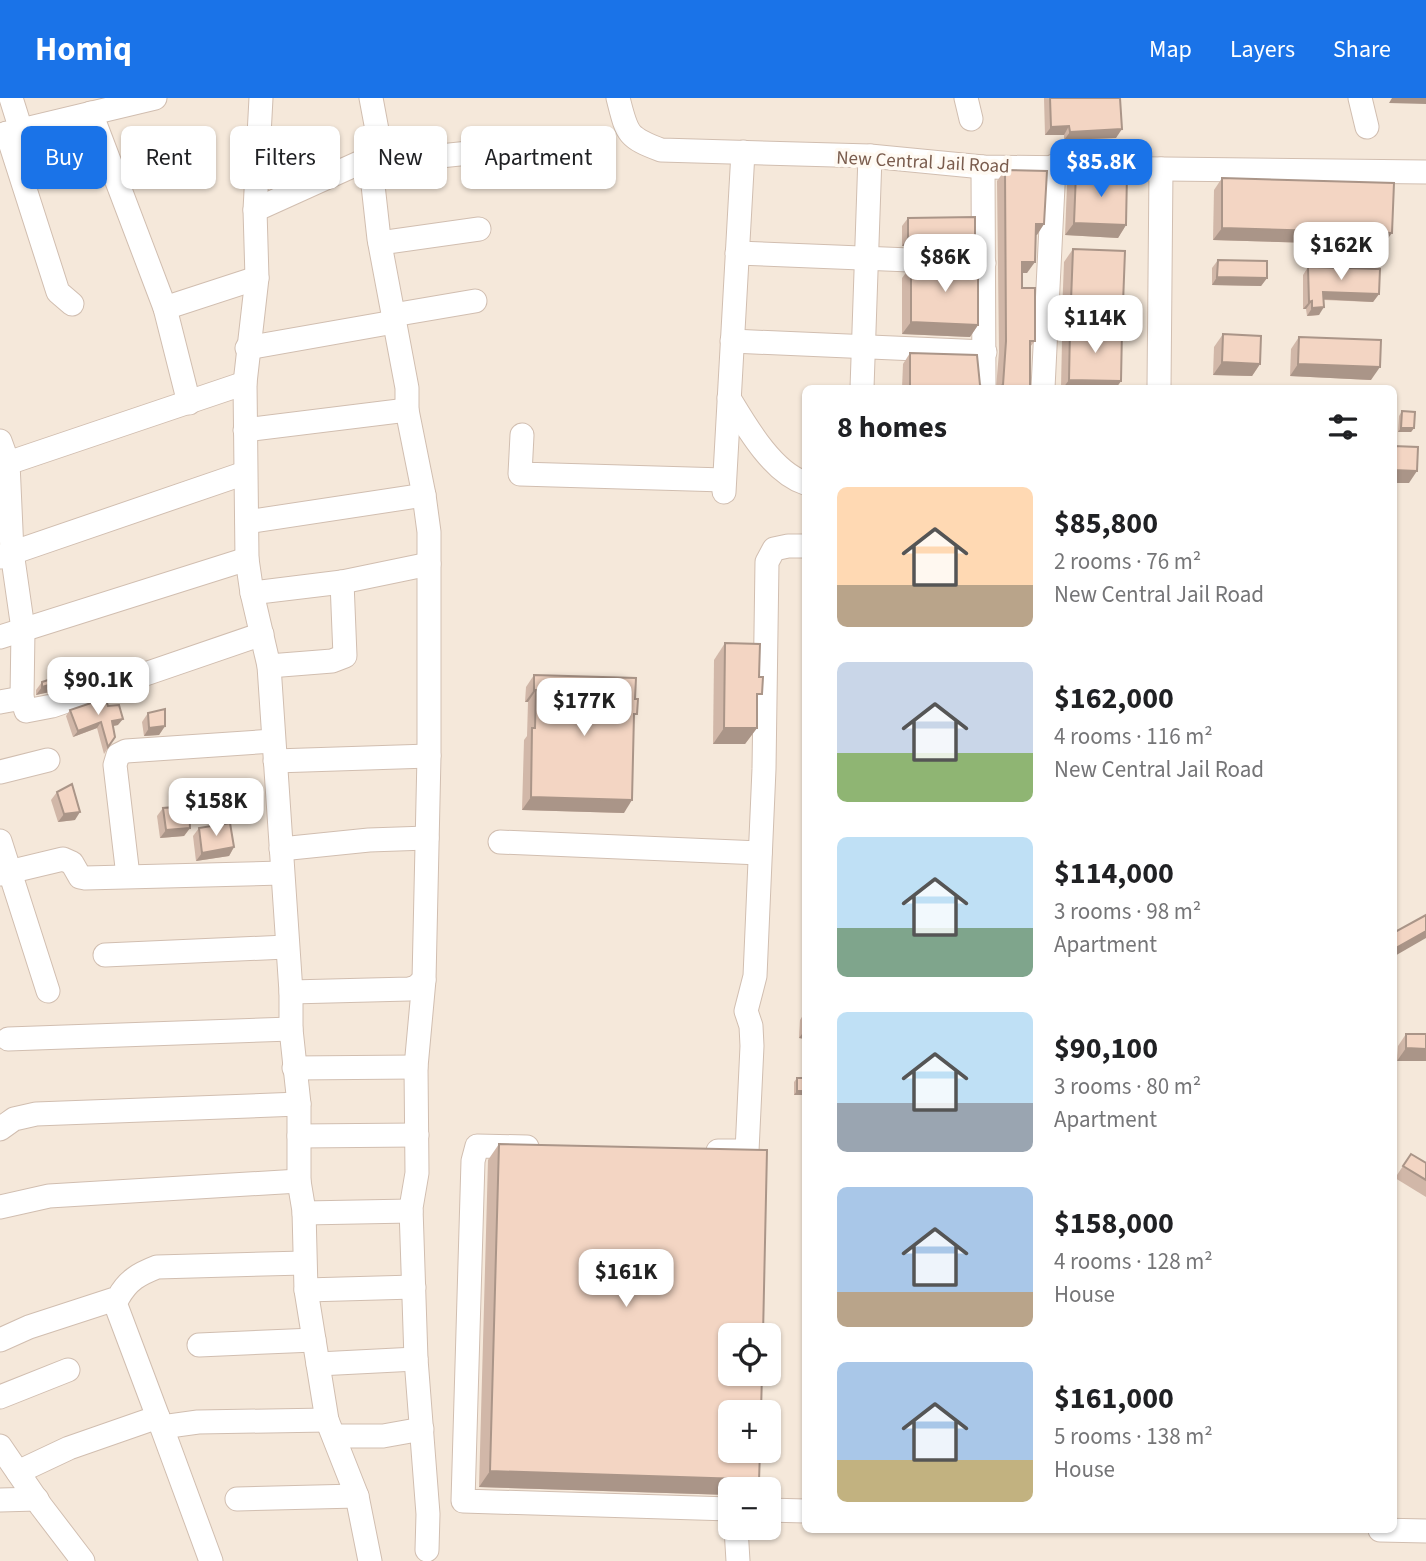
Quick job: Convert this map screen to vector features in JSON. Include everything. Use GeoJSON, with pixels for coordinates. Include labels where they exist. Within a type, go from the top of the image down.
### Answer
{"type":"FeatureCollection","features":[{"type":"Feature","properties":{"kind":"street"},"geometry":{"type":"LineString","coordinates":[[11,98],[9,133],[58,292],[72,304]]}},
{"type":"Feature","properties":{"kind":"street"},"geometry":{"type":"LineString","coordinates":[[9,133],[91,113],[114,103],[155,98]]}},
{"type":"Feature","properties":{"kind":"street"},"geometry":{"type":"LineString","coordinates":[[261,98],[255,209],[257,278],[245,383],[247,559],[269,666],[290,992],[290,1029],[299,1104],[299,1181],[306,1290],[330,1428],[357,1496],[370,1561]]}},
{"type":"Feature","properties":{"kind":"street"},"geometry":{"type":"LineString","coordinates":[[371,98],[374,126]]}},
{"type":"Feature","properties":{"kind":"street","name":"New Central Jail Road"},"geometry":{"type":"LineString","coordinates":[[618,98],[627,131],[640,142],[661,150],[870,156],[983,167],[1426,172]]}},
{"type":"Feature","properties":{"kind":"street"},"geometry":{"type":"LineString","coordinates":[[1360,98],[1367,127]]}},
{"type":"Feature","properties":{"kind":"street"},"geometry":{"type":"LineString","coordinates":[[91,113],[165,309],[189,403]]}},
{"type":"Feature","properties":{"kind":"street"},"geometry":{"type":"LineString","coordinates":[[522,435],[520,474],[724,486],[743,152]]}},
{"type":"Feature","properties":{"kind":"street"},"geometry":{"type":"LineString","coordinates":[[862,385],[870,156]]}},
{"type":"Feature","properties":{"kind":"street"},"geometry":{"type":"LineString","coordinates":[[1043,385],[1054,166]]}},
{"type":"Feature","properties":{"kind":"street"},"geometry":{"type":"LineString","coordinates":[[983,167],[984,385]]}},
{"type":"Feature","properties":{"kind":"street"},"geometry":{"type":"LineString","coordinates":[[255,209],[354,169]]}},
{"type":"Feature","properties":{"kind":"street"},"geometry":{"type":"LineString","coordinates":[[1159,385],[1160,169]]}},
{"type":"Feature","properties":{"kind":"street"},"geometry":{"type":"LineString","coordinates":[[378,189],[380,243],[407,388],[407,410],[429,532],[429,756],[424,979],[416,1066],[417,1173],[411,1211],[416,1359],[428,1514],[427,1550]]}},
{"type":"Feature","properties":{"kind":"street"},"geometry":{"type":"LineString","coordinates":[[380,243],[479,229]]}},
{"type":"Feature","properties":{"kind":"street"},"geometry":{"type":"LineString","coordinates":[[737,253],[984,263]]}},
{"type":"Feature","properties":{"kind":"street"},"geometry":{"type":"LineString","coordinates":[[165,309],[257,278]]}},
{"type":"Feature","properties":{"kind":"street"},"geometry":{"type":"LineString","coordinates":[[247,348],[475,301]]}},
{"type":"Feature","properties":{"kind":"street"},"geometry":{"type":"LineString","coordinates":[[732,341],[985,352]]}},
{"type":"Feature","properties":{"kind":"street"},"geometry":{"type":"LineString","coordinates":[[8,463],[245,383]]}},
{"type":"Feature","properties":{"kind":"street"},"geometry":{"type":"LineString","coordinates":[[729,398],[765,451],[796,480],[802,481]]}},
{"type":"Feature","properties":{"kind":"street"},"geometry":{"type":"LineString","coordinates":[[245,430],[407,410]]}},
{"type":"Feature","properties":{"kind":"street"},"geometry":{"type":"LineString","coordinates":[[0,441],[8,463],[6,555],[23,629],[11,700],[26,711],[52,706],[262,634]]}},
{"type":"Feature","properties":{"kind":"street"},"geometry":{"type":"LineString","coordinates":[[6,555],[245,473]]}},
{"type":"Feature","properties":{"kind":"street"},"geometry":{"type":"LineString","coordinates":[[247,522],[424,495]]}},
{"type":"Feature","properties":{"kind":"street"},"geometry":{"type":"LineString","coordinates":[[697,1151],[747,1151],[752,1046],[747,1011],[755,976],[767,562],[774,549],[802,546]]}},
{"type":"Feature","properties":{"kind":"street"},"geometry":{"type":"LineString","coordinates":[[0,637],[247,559]]}},
{"type":"Feature","properties":{"kind":"street"},"geometry":{"type":"LineString","coordinates":[[252,593],[342,582],[429,565]]}},
{"type":"Feature","properties":{"kind":"street"},"geometry":{"type":"LineString","coordinates":[[269,666],[332,661],[345,656],[342,582]]}},
{"type":"Feature","properties":{"kind":"street"},"geometry":{"type":"LineString","coordinates":[[128,876],[115,765],[118,755],[126,751],[274,751],[429,756]]}},
{"type":"Feature","properties":{"kind":"street"},"geometry":{"type":"LineString","coordinates":[[0,772],[48,760]]}},
{"type":"Feature","properties":{"kind":"street"},"geometry":{"type":"LineString","coordinates":[[281,849],[369,840],[427,838]]}},
{"type":"Feature","properties":{"kind":"street"},"geometry":{"type":"LineString","coordinates":[[0,841],[5,872],[48,991]]}},
{"type":"Feature","properties":{"kind":"street"},"geometry":{"type":"LineString","coordinates":[[500,842],[760,853]]}},
{"type":"Feature","properties":{"kind":"street"},"geometry":{"type":"LineString","coordinates":[[5,872],[63,859],[72,863],[80,877],[282,873]]}},
{"type":"Feature","properties":{"kind":"street"},"geometry":{"type":"LineString","coordinates":[[105,955],[286,947]]}},
{"type":"Feature","properties":{"kind":"street"},"geometry":{"type":"LineString","coordinates":[[290,992],[409,989],[416,988],[424,979]]}},
{"type":"Feature","properties":{"kind":"street"},"geometry":{"type":"LineString","coordinates":[[8,1039],[290,1029]]}},
{"type":"Feature","properties":{"kind":"street"},"geometry":{"type":"LineString","coordinates":[[294,1068],[416,1066]]}},
{"type":"Feature","properties":{"kind":"street"},"geometry":{"type":"LineString","coordinates":[[0,1129],[14,1119],[36,1114],[299,1104]]}},
{"type":"Feature","properties":{"kind":"street"},"geometry":{"type":"LineString","coordinates":[[299,1136],[417,1135]]}},
{"type":"Feature","properties":{"kind":"street"},"geometry":{"type":"LineString","coordinates":[[543,1148],[477,1146],[473,1161],[463,1501],[718,1509]]}},
{"type":"Feature","properties":{"kind":"street"},"geometry":{"type":"LineString","coordinates":[[0,1207],[49,1196],[299,1181]]}},
{"type":"Feature","properties":{"kind":"street"},"geometry":{"type":"LineString","coordinates":[[303,1213],[411,1211]]}},
{"type":"Feature","properties":{"kind":"street"},"geometry":{"type":"LineString","coordinates":[[0,1340],[29,1327],[114,1300],[118,1298],[125,1284],[157,1267],[304,1263]]}},
{"type":"Feature","properties":{"kind":"street"},"geometry":{"type":"LineString","coordinates":[[306,1290],[414,1287]]}},
{"type":"Feature","properties":{"kind":"street"},"geometry":{"type":"LineString","coordinates":[[114,1300],[211,1561]]}},
{"type":"Feature","properties":{"kind":"street"},"geometry":{"type":"LineString","coordinates":[[199,1345],[314,1340]]}},
{"type":"Feature","properties":{"kind":"street"},"geometry":{"type":"LineString","coordinates":[[318,1364],[416,1359]]}},
{"type":"Feature","properties":{"kind":"street"},"geometry":{"type":"LineString","coordinates":[[0,1396],[68,1370]]}},
{"type":"Feature","properties":{"kind":"street"},"geometry":{"type":"LineString","coordinates":[[18,1472],[69,1448],[160,1422],[330,1428],[383,1436],[422,1429]]}},
{"type":"Feature","properties":{"kind":"street"},"geometry":{"type":"LineString","coordinates":[[0,1446],[83,1561]]}},
{"type":"Feature","properties":{"kind":"street"},"geometry":{"type":"LineString","coordinates":[[237,1499],[357,1496]]}},
{"type":"Feature","properties":{"kind":"street"},"geometry":{"type":"LineString","coordinates":[[0,1500],[37,1499]]}},
{"type":"Feature","properties":{"kind":"street"},"geometry":{"type":"LineString","coordinates":[[781,1510],[802,1511]]}},
{"type":"Feature","properties":{"kind":"street"},"geometry":{"type":"LineString","coordinates":[[1397,1530],[1426,1531]]}},
{"type":"Feature","properties":{"kind":"street"},"geometry":{"type":"LineString","coordinates":[[737,1540],[738,1561]]}},
{"type":"Feature","properties":{"kind":"shaded area"},"geometry":{"type":"Polygon","coordinates":[[[0,98],[1426,98],[1426,1561],[0,1561],[0,98]]]}},
{"type":"Feature","properties":{"kind":"building"},"geometry":{"type":"Polygon","coordinates":[[[1050,98],[1120,98],[1122,129],[1070,132],[1069,126],[1051,127],[1050,98]]]}},
{"type":"Feature","properties":{"kind":"building"},"geometry":{"type":"Polygon","coordinates":[[[1005,170],[1047,171],[1044,224],[1036,224],[1035,262],[1022,262],[1022,288],[1035,288],[1035,341],[1030,341],[1030,385],[1003,385],[1006,341],[1005,170]]]}},
{"type":"Feature","properties":{"kind":"building"},"geometry":{"type":"Polygon","coordinates":[[[1076,173],[1127,174],[1126,225],[1074,223],[1076,173]]]}},
{"type":"Feature","properties":{"kind":"building"},"geometry":{"type":"Polygon","coordinates":[[[1222,178],[1394,183],[1392,233],[1222,228],[1222,178]]]}},
{"type":"Feature","properties":{"kind":"building"},"geometry":{"type":"Polygon","coordinates":[[[975,217],[975,240],[908,237],[908,218],[975,217]]]}},
{"type":"Feature","properties":{"kind":"building"},"geometry":{"type":"Polygon","coordinates":[[[1073,249],[1125,251],[1123,304],[1071,301],[1073,249]]]}},
{"type":"Feature","properties":{"kind":"building"},"geometry":{"type":"Polygon","coordinates":[[[1218,260],[1267,261],[1267,278],[1217,277],[1218,260]]]}},
{"type":"Feature","properties":{"kind":"building"},"geometry":{"type":"Polygon","coordinates":[[[928,262],[976,264],[978,325],[911,322],[911,266],[928,266],[928,262]]]}},
{"type":"Feature","properties":{"kind":"building"},"geometry":{"type":"Polygon","coordinates":[[[1308,267],[1380,269],[1379,294],[1323,292],[1324,307],[1312,308],[1312,301],[1309,302],[1308,267]]]}},
{"type":"Feature","properties":{"kind":"building"},"geometry":{"type":"Polygon","coordinates":[[[1070,329],[1122,330],[1121,381],[1069,380],[1070,329]]]}},
{"type":"Feature","properties":{"kind":"building"},"geometry":{"type":"Polygon","coordinates":[[[1223,334],[1261,336],[1260,364],[1222,362],[1223,334]]]}},
{"type":"Feature","properties":{"kind":"building"},"geometry":{"type":"Polygon","coordinates":[[[1299,337],[1381,340],[1380,367],[1298,364],[1299,337]]]}},
{"type":"Feature","properties":{"kind":"building"},"geometry":{"type":"Polygon","coordinates":[[[910,353],[977,355],[980,385],[910,385],[910,353]]]}},
{"type":"Feature","properties":{"kind":"building"},"geometry":{"type":"Polygon","coordinates":[[[1402,411],[1415,412],[1414,428],[1401,428],[1402,411]]]}},
{"type":"Feature","properties":{"kind":"building"},"geometry":{"type":"Polygon","coordinates":[[[1397,446],[1418,447],[1417,471],[1397,470],[1397,446]]]}},
{"type":"Feature","properties":{"kind":"building"},"geometry":{"type":"Polygon","coordinates":[[[725,643],[760,644],[759,677],[763,677],[762,694],[757,694],[757,728],[724,728],[725,643]]]}},
{"type":"Feature","properties":{"kind":"building"},"geometry":{"type":"Polygon","coordinates":[[[534,675],[636,678],[635,699],[638,699],[637,714],[634,714],[632,800],[531,797],[532,728],[535,728],[536,690],[534,675]]]}},
{"type":"Feature","properties":{"kind":"building"},"geometry":{"type":"Polygon","coordinates":[[[57,677],[59,682],[42,687],[42,682],[57,677]]]}},
{"type":"Feature","properties":{"kind":"building"},"geometry":{"type":"Polygon","coordinates":[[[106,700],[108,706],[119,705],[123,719],[112,721],[115,737],[108,747],[101,722],[78,731],[70,710],[106,700]]]}},
{"type":"Feature","properties":{"kind":"building"},"geometry":{"type":"Polygon","coordinates":[[[165,709],[165,726],[149,728],[148,713],[165,709]]]}},
{"type":"Feature","properties":{"kind":"building"},"geometry":{"type":"Polygon","coordinates":[[[72,784],[80,812],[64,814],[57,792],[72,784]]]}},
{"type":"Feature","properties":{"kind":"building"},"geometry":{"type":"Polygon","coordinates":[[[189,806],[190,828],[166,830],[163,808],[189,806]]]}},
{"type":"Feature","properties":{"kind":"building"},"geometry":{"type":"Polygon","coordinates":[[[230,823],[234,847],[202,853],[199,828],[230,823]]]}},
{"type":"Feature","properties":{"kind":"building"},"geometry":{"type":"Polygon","coordinates":[[[1426,915],[1426,931],[1397,947],[1397,931],[1426,915]]]}},
{"type":"Feature","properties":{"kind":"building"},"geometry":{"type":"Polygon","coordinates":[[[1406,1034],[1426,1034],[1426,1049],[1406,1048],[1406,1034]]]}},
{"type":"Feature","properties":{"kind":"building"},"geometry":{"type":"Polygon","coordinates":[[[797,1078],[802,1078],[802,1091],[797,1091],[797,1078]]]}},
{"type":"Feature","properties":{"kind":"building"},"geometry":{"type":"Polygon","coordinates":[[[499,1144],[767,1150],[763,1323],[718,1323],[718,1386],[762,1386],[761,1400],[718,1400],[718,1463],[760,1463],[759,1477],[718,1478],[490,1471],[499,1144]]]}},
{"type":"Feature","properties":{"kind":"building"},"geometry":{"type":"Polygon","coordinates":[[[1411,1154],[1426,1163],[1426,1180],[1403,1166],[1411,1154]]]}}]}
